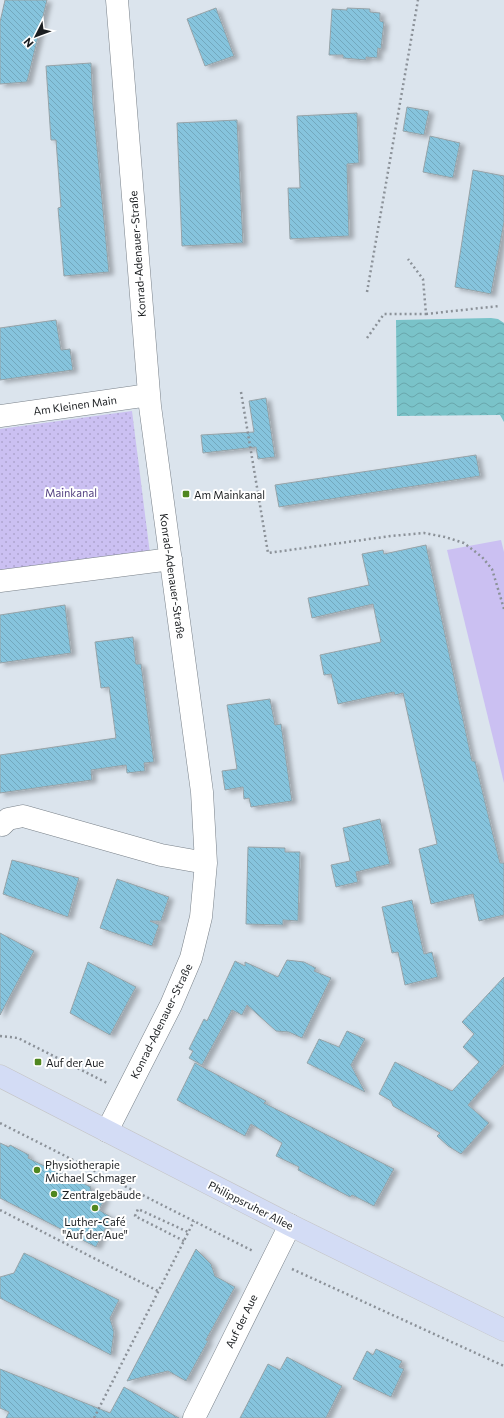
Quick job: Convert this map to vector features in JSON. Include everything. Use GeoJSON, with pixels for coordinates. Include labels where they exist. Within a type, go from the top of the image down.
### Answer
{"type":"FeatureCollection","features":[{"type":"Feature","properties":{"kind":"main road","name":"Philippsruher Allee"},"geometry":{"type":"LineString","coordinates":[[0,1076],[290,1225],[504,1330]]}},
{"type":"Feature","properties":{"kind":"street","name":"Konrad-Adenauer-Straße"},"geometry":{"type":"LineString","coordinates":[[107,1131],[171,1005],[191,958],[201,916],[206,863],[202,792],[144,355],[118,0]]}},
{"type":"Feature","properties":{"kind":"street","name":"Am Kleinen Main"},"geometry":{"type":"LineString","coordinates":[[0,416],[149,395]]}},
{"type":"Feature","properties":{"kind":"street"},"geometry":{"type":"LineString","coordinates":[[0,581],[171,559]]}},
{"type":"Feature","properties":{"kind":"street"},"geometry":{"type":"LineString","coordinates":[[2,825],[8,819],[23,816],[161,855],[206,863]]}},
{"type":"Feature","properties":{"kind":"street","name":"Auf der Aue"},"geometry":{"type":"LineString","coordinates":[[194,1418],[290,1225]]}},
{"type":"Feature","properties":{"kind":"path"},"geometry":{"type":"LineString","coordinates":[[367,292],[418,0]]}},
{"type":"Feature","properties":{"kind":"path"},"geometry":{"type":"LineString","coordinates":[[408,259],[423,279],[426,314]]}},
{"type":"Feature","properties":{"kind":"path"},"geometry":{"type":"LineString","coordinates":[[368,338],[384,314],[426,314],[498,306]]}},
{"type":"Feature","properties":{"kind":"path"},"geometry":{"type":"LineString","coordinates":[[241,392],[268,553],[424,533],[445,537],[464,543],[482,557],[492,569],[504,609]]}},
{"type":"Feature","properties":{"kind":"path"},"geometry":{"type":"LineString","coordinates":[[0,1036],[18,1038],[107,1082],[122,1103]]}},
{"type":"Feature","properties":{"kind":"path"},"geometry":{"type":"LineString","coordinates":[[0,1123],[272,1260],[504,1366]]}},
{"type":"Feature","properties":{"kind":"path"},"geometry":{"type":"LineString","coordinates":[[184,1241],[135,1216],[138,1209],[188,1232]]}},
{"type":"Feature","properties":{"kind":"path"},"geometry":{"type":"LineString","coordinates":[[0,1210],[158,1291]]}},
{"type":"Feature","properties":{"kind":"path"},"geometry":{"type":"LineString","coordinates":[[94,1418],[194,1221]]}},
{"type":"Feature","properties":{"kind":"green space","name":"Mainkanal"},"geometry":{"type":"Polygon","coordinates":[[[132,411],[150,554],[0,574],[0,429],[132,411]]]}},
{"type":"Feature","properties":{"kind":"green space"},"geometry":{"type":"Polygon","coordinates":[[[501,540],[504,552],[504,783],[447,550],[501,540]]]}},
{"type":"Feature","properties":{"kind":"water"},"geometry":{"type":"Polygon","coordinates":[[[498,319],[504,323],[504,422],[500,415],[397,416],[396,320],[498,319]]]}},
{"type":"Feature","properties":{"kind":"building"},"geometry":{"type":"Polygon","coordinates":[[[5,0],[47,0],[27,82],[0,84],[0,22],[5,0]]]}},
{"type":"Feature","properties":{"kind":"building"},"geometry":{"type":"Polygon","coordinates":[[[216,8],[234,56],[205,66],[187,19],[216,8]]]}},
{"type":"Feature","properties":{"kind":"building"},"geometry":{"type":"Polygon","coordinates":[[[347,8],[370,9],[370,12],[380,13],[380,21],[384,22],[381,49],[378,48],[377,58],[366,57],[366,60],[343,58],[343,55],[329,55],[332,9],[347,10],[347,8]]]}},
{"type":"Feature","properties":{"kind":"building"},"geometry":{"type":"Polygon","coordinates":[[[91,63],[93,105],[109,272],[64,276],[58,208],[61,207],[56,140],[51,140],[46,66],[91,63]]]}},
{"type":"Feature","properties":{"kind":"building"},"geometry":{"type":"Polygon","coordinates":[[[407,107],[429,111],[424,135],[403,131],[407,107]]]}},
{"type":"Feature","properties":{"kind":"building"},"geometry":{"type":"Polygon","coordinates":[[[357,113],[359,163],[347,164],[349,236],[290,239],[288,188],[300,188],[297,116],[357,113]]]}},
{"type":"Feature","properties":{"kind":"building"},"geometry":{"type":"Polygon","coordinates":[[[237,120],[243,243],[182,246],[177,123],[237,120]]]}},
{"type":"Feature","properties":{"kind":"building"},"geometry":{"type":"Polygon","coordinates":[[[430,136],[460,143],[453,178],[423,172],[430,136]]]}},
{"type":"Feature","properties":{"kind":"building"},"geometry":{"type":"Polygon","coordinates":[[[473,170],[504,176],[504,222],[491,294],[455,287],[473,170]]]}},
{"type":"Feature","properties":{"kind":"building"},"geometry":{"type":"Polygon","coordinates":[[[56,320],[61,350],[70,349],[73,370],[0,380],[0,328],[56,320]]]}},
{"type":"Feature","properties":{"kind":"building"},"geometry":{"type":"Polygon","coordinates":[[[266,398],[275,457],[258,459],[256,447],[203,453],[201,435],[254,432],[249,401],[266,398]]]}},
{"type":"Feature","properties":{"kind":"building"},"geometry":{"type":"Polygon","coordinates":[[[476,455],[480,476],[279,507],[275,485],[476,455]]]}},
{"type":"Feature","properties":{"kind":"building"},"geometry":{"type":"Polygon","coordinates":[[[426,545],[472,761],[475,761],[500,863],[504,863],[504,915],[479,921],[473,894],[431,904],[419,849],[437,844],[403,693],[395,695],[394,692],[338,704],[331,674],[324,675],[320,655],[381,642],[373,604],[312,618],[308,598],[369,585],[362,554],[383,550],[384,554],[426,545]]]}},
{"type":"Feature","properties":{"kind":"building"},"geometry":{"type":"Polygon","coordinates":[[[65,605],[71,653],[0,663],[0,615],[65,605]]]}},
{"type":"Feature","properties":{"kind":"building"},"geometry":{"type":"Polygon","coordinates":[[[133,637],[136,664],[141,664],[154,762],[144,763],[145,771],[127,773],[126,765],[91,770],[92,780],[0,793],[0,755],[116,738],[109,687],[101,688],[95,642],[133,637]]]}},
{"type":"Feature","properties":{"kind":"building"},"geometry":{"type":"Polygon","coordinates":[[[270,699],[275,725],[281,724],[292,801],[251,807],[249,798],[244,799],[243,787],[225,790],[222,771],[237,769],[227,705],[270,699]]]}},
{"type":"Feature","properties":{"kind":"building"},"geometry":{"type":"Polygon","coordinates":[[[380,819],[390,864],[356,872],[358,882],[336,887],[331,865],[350,861],[343,828],[380,819]]]}},
{"type":"Feature","properties":{"kind":"building"},"geometry":{"type":"Polygon","coordinates":[[[248,847],[285,848],[285,852],[300,852],[298,921],[283,920],[283,925],[246,924],[248,847]]]}},
{"type":"Feature","properties":{"kind":"building"},"geometry":{"type":"Polygon","coordinates":[[[12,860],[79,878],[68,917],[3,894],[12,860]]]}},
{"type":"Feature","properties":{"kind":"building"},"geometry":{"type":"Polygon","coordinates":[[[117,879],[169,897],[161,921],[150,921],[159,925],[152,946],[100,928],[117,879]]]}},
{"type":"Feature","properties":{"kind":"building"},"geometry":{"type":"Polygon","coordinates":[[[412,900],[424,954],[432,952],[438,977],[405,985],[398,952],[392,953],[382,907],[412,900]]]}},
{"type":"Feature","properties":{"kind":"building"},"geometry":{"type":"Polygon","coordinates":[[[0,933],[34,951],[0,1015],[0,933]]]}},
{"type":"Feature","properties":{"kind":"building"},"geometry":{"type":"Polygon","coordinates":[[[287,960],[304,962],[316,968],[314,971],[331,978],[302,1038],[289,1032],[276,1031],[247,1005],[242,1015],[232,1010],[202,1065],[189,1058],[193,1051],[189,1049],[204,1019],[207,1021],[235,961],[245,966],[245,962],[278,977],[287,960]]]}},
{"type":"Feature","properties":{"kind":"building"},"geometry":{"type":"Polygon","coordinates":[[[88,962],[136,987],[110,1035],[70,1013],[88,962]]]}},
{"type":"Feature","properties":{"kind":"building"},"geometry":{"type":"Polygon","coordinates":[[[504,977],[504,1064],[468,1105],[489,1123],[461,1154],[448,1146],[437,1136],[440,1133],[393,1106],[391,1101],[379,1094],[395,1062],[452,1091],[479,1062],[463,1047],[474,1034],[462,1022],[504,977]]]}},
{"type":"Feature","properties":{"kind":"building"},"geometry":{"type":"Polygon","coordinates":[[[347,1031],[365,1039],[351,1065],[365,1092],[307,1063],[319,1039],[339,1047],[347,1031]]]}},
{"type":"Feature","properties":{"kind":"building"},"geometry":{"type":"Polygon","coordinates":[[[195,1063],[266,1101],[264,1103],[394,1169],[374,1206],[352,1195],[350,1197],[298,1170],[299,1167],[276,1156],[282,1143],[251,1124],[245,1136],[177,1100],[195,1063]]]}},
{"type":"Feature","properties":{"kind":"building","name":"Zentralgebäude"},"geometry":{"type":"Polygon","coordinates":[[[0,1143],[9,1147],[10,1145],[29,1155],[28,1158],[91,1187],[90,1190],[105,1198],[99,1210],[111,1217],[96,1247],[0,1198],[0,1143]]]}},
{"type":"Feature","properties":{"kind":"building"},"geometry":{"type":"Polygon","coordinates":[[[196,1249],[211,1264],[215,1276],[235,1287],[206,1340],[208,1341],[186,1381],[168,1371],[127,1381],[196,1249]]]}},
{"type":"Feature","properties":{"kind":"building"},"geometry":{"type":"Polygon","coordinates":[[[24,1253],[119,1300],[110,1318],[114,1332],[111,1355],[0,1298],[0,1277],[14,1273],[24,1253]]]}},
{"type":"Feature","properties":{"kind":"building"},"geometry":{"type":"Polygon","coordinates":[[[376,1349],[402,1361],[399,1367],[404,1369],[391,1397],[353,1379],[367,1351],[373,1355],[376,1349]]]}},
{"type":"Feature","properties":{"kind":"building"},"geometry":{"type":"Polygon","coordinates":[[[287,1357],[342,1386],[326,1418],[240,1418],[268,1364],[280,1370],[287,1357]]]}},
{"type":"Feature","properties":{"kind":"building"},"geometry":{"type":"Polygon","coordinates":[[[0,1369],[110,1413],[124,1387],[179,1418],[6,1418],[9,1412],[0,1408],[0,1369]]]}},
{"type":"Feature","properties":{"kind":"place","name":"Am Mainkanal"},"geometry":{"type":"Point","coordinates":[186,494]}},
{"type":"Feature","properties":{"kind":"place","name":"Auf der Aue"},"geometry":{"type":"Point","coordinates":[38,1062]}},
{"type":"Feature","properties":{"kind":"place","name":"Physiotherapie Michael Schmager"},"geometry":{"type":"Point","coordinates":[37,1170]}},
{"type":"Feature","properties":{"kind":"place","name":"Zentralgebäude"},"geometry":{"type":"Point","coordinates":[54,1194]}},
{"type":"Feature","properties":{"kind":"place","name":"Luther-Café \"Auf der Aue\""},"geometry":{"type":"Point","coordinates":[95,1208]}}]}
